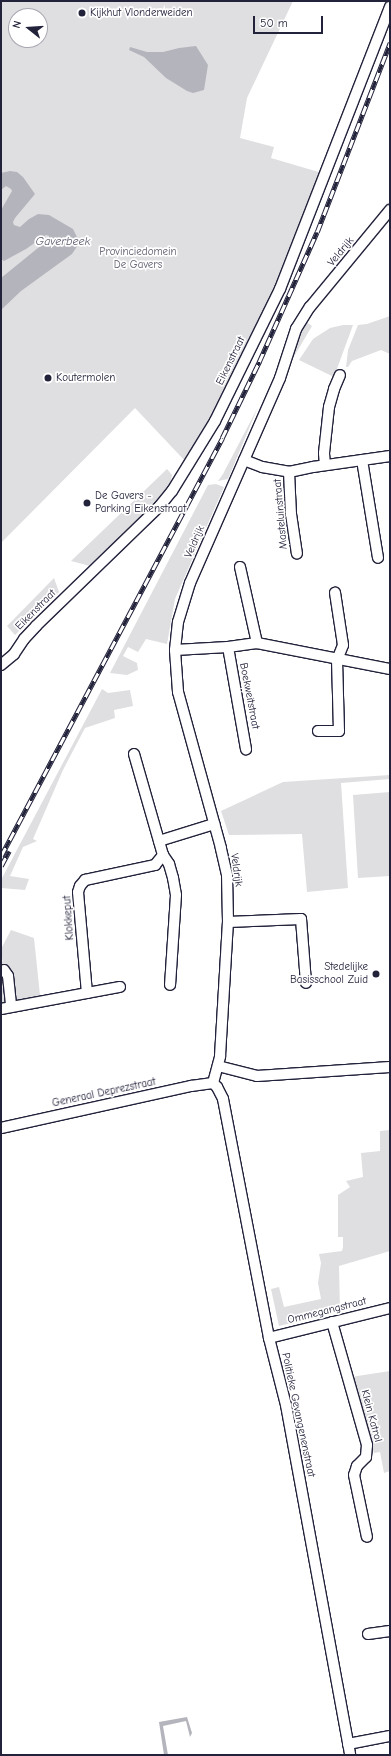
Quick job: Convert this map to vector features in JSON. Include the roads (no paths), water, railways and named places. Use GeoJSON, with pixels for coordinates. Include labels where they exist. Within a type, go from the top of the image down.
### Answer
{"type":"FeatureCollection","features":[{"type":"Feature","properties":{"kind":"street","name":"Eikenstraat"},"geometry":{"type":"LineString","coordinates":[[1,665],[14,654],[24,639],[36,626],[159,507],[172,491],[215,422],[280,289],[390,7]]}},
{"type":"Feature","properties":{"kind":"street","name":"Veldrijk"},"geometry":{"type":"LineString","coordinates":[[213,1083],[218,1066],[225,996],[228,922],[227,875],[182,708],[176,672],[175,650],[178,622],[190,584],[280,378],[294,335],[301,319],[390,210]]}},
{"type":"Feature","properties":{"kind":"street"},"geometry":{"type":"LineString","coordinates":[[325,465],[324,453],[329,407],[340,375]]}},
{"type":"Feature","properties":{"kind":"street","name":"Masteluinstraat"},"geometry":{"type":"LineString","coordinates":[[244,460],[262,467],[289,472],[325,465],[390,456]]}},
{"type":"Feature","properties":{"kind":"street"},"geometry":{"type":"LineString","coordinates":[[362,460],[378,558]]}},
{"type":"Feature","properties":{"kind":"street","name":"Masteluinstraat"},"geometry":{"type":"LineString","coordinates":[[289,472],[291,514],[297,554]]}},
{"type":"Feature","properties":{"kind":"street"},"geometry":{"type":"LineString","coordinates":[[240,566],[257,643]]}},
{"type":"Feature","properties":{"kind":"street"},"geometry":{"type":"LineString","coordinates":[[318,731],[339,731],[338,660],[343,645],[335,593]]}},
{"type":"Feature","properties":{"kind":"street"},"geometry":{"type":"LineString","coordinates":[[175,650],[228,648],[257,643],[390,669]]}},
{"type":"Feature","properties":{"kind":"street","name":"Boekweitstraat"},"geometry":{"type":"LineString","coordinates":[[228,648],[246,749]]}},
{"type":"Feature","properties":{"kind":"street"},"geometry":{"type":"LineString","coordinates":[[134,754],[163,855],[169,864],[176,895],[170,985]]}},
{"type":"Feature","properties":{"kind":"street"},"geometry":{"type":"LineString","coordinates":[[159,841],[214,824]]}},
{"type":"Feature","properties":{"kind":"street","name":"Klokkeput"},"geometry":{"type":"LineString","coordinates":[[87,993],[78,892],[80,886],[85,880],[155,865],[163,855]]}},
{"type":"Feature","properties":{"kind":"street"},"geometry":{"type":"LineString","coordinates":[[228,922],[300,919],[306,983]]}},
{"type":"Feature","properties":{"kind":"street"},"geometry":{"type":"LineString","coordinates":[[4,970],[8,976],[6,1008],[120,987]]}},
{"type":"Feature","properties":{"kind":"street"},"geometry":{"type":"LineString","coordinates":[[218,1066],[258,1076],[390,1067]]}},
{"type":"Feature","properties":{"kind":"street","name":"Generaal Deprezstraat"},"geometry":{"type":"LineString","coordinates":[[1,1128],[191,1086],[213,1083]]}},
{"type":"Feature","properties":{"kind":"street","name":"Politieke Gevangenenstraat"},"geometry":{"type":"LineString","coordinates":[[213,1083],[217,1087],[223,1099],[269,1338],[286,1405],[350,1755]]}},
{"type":"Feature","properties":{"kind":"street","name":"Ommegangstraat"},"geometry":{"type":"LineString","coordinates":[[269,1338],[390,1308]]}},
{"type":"Feature","properties":{"kind":"street","name":"Klein Katrol"},"geometry":{"type":"LineString","coordinates":[[332,1322],[367,1445],[366,1457],[357,1466],[354,1475],[367,1537]]}},
{"type":"Feature","properties":{"kind":"street"},"geometry":{"type":"LineString","coordinates":[[368,1634],[390,1631]]}},
{"type":"Feature","properties":{"kind":"street"},"geometry":{"type":"LineString","coordinates":[[348,1744],[390,1736]]}},
{"type":"Feature","properties":{"kind":"water"},"geometry":{"type":"Polygon","coordinates":[[[196,46],[208,65],[204,90],[193,93],[166,78],[144,57],[129,50],[130,47],[147,52],[163,52],[196,46]]]}},
{"type":"Feature","properties":{"kind":"water","name":"Gaverbeek"},"geometry":{"type":"Polygon","coordinates":[[[10,171],[17,172],[23,177],[35,194],[15,218],[13,222],[14,225],[20,227],[29,219],[38,214],[49,215],[73,229],[78,239],[78,245],[72,254],[21,291],[1,310],[1,278],[49,239],[49,236],[46,235],[26,249],[4,261],[1,259],[1,210],[12,191],[6,186],[1,190],[1,173],[10,171]]]}},
{"type":"Feature","properties":{"kind":"water"},"geometry":{"type":"Polygon","coordinates":[[[187,1717],[192,1733],[190,1737],[186,1721],[163,1726],[168,1755],[164,1755],[159,1722],[187,1717]]]}},
{"type":"Feature","properties":{"kind":"railway"},"geometry":{"type":"LineString","coordinates":[[1,856],[222,438],[259,362],[317,232],[390,43]]}},
{"type":"Feature","properties":{"kind":"railway"},"geometry":{"type":"LineString","coordinates":[[1,866],[9,851]]}},
{"type":"Feature","properties":{"kind":"place","name":"Kijkhut Vlonderweiden"},"geometry":{"type":"Point","coordinates":[82,13]}},
{"type":"Feature","properties":{"kind":"place","name":"Koutermolen"},"geometry":{"type":"Point","coordinates":[48,378]}},
{"type":"Feature","properties":{"kind":"place","name":"De Gavers - Parking Eikenstraat"},"geometry":{"type":"Point","coordinates":[87,503]}},
{"type":"Feature","properties":{"kind":"place","name":"Stedelijke Basisschool Zuid"},"geometry":{"type":"Point","coordinates":[376,974]}},
{"type":"Feature","properties":{"kind":"park label","name":"Provinciedomein De Gavers"},"geometry":{"type":"Point","coordinates":[138,259]}}]}
